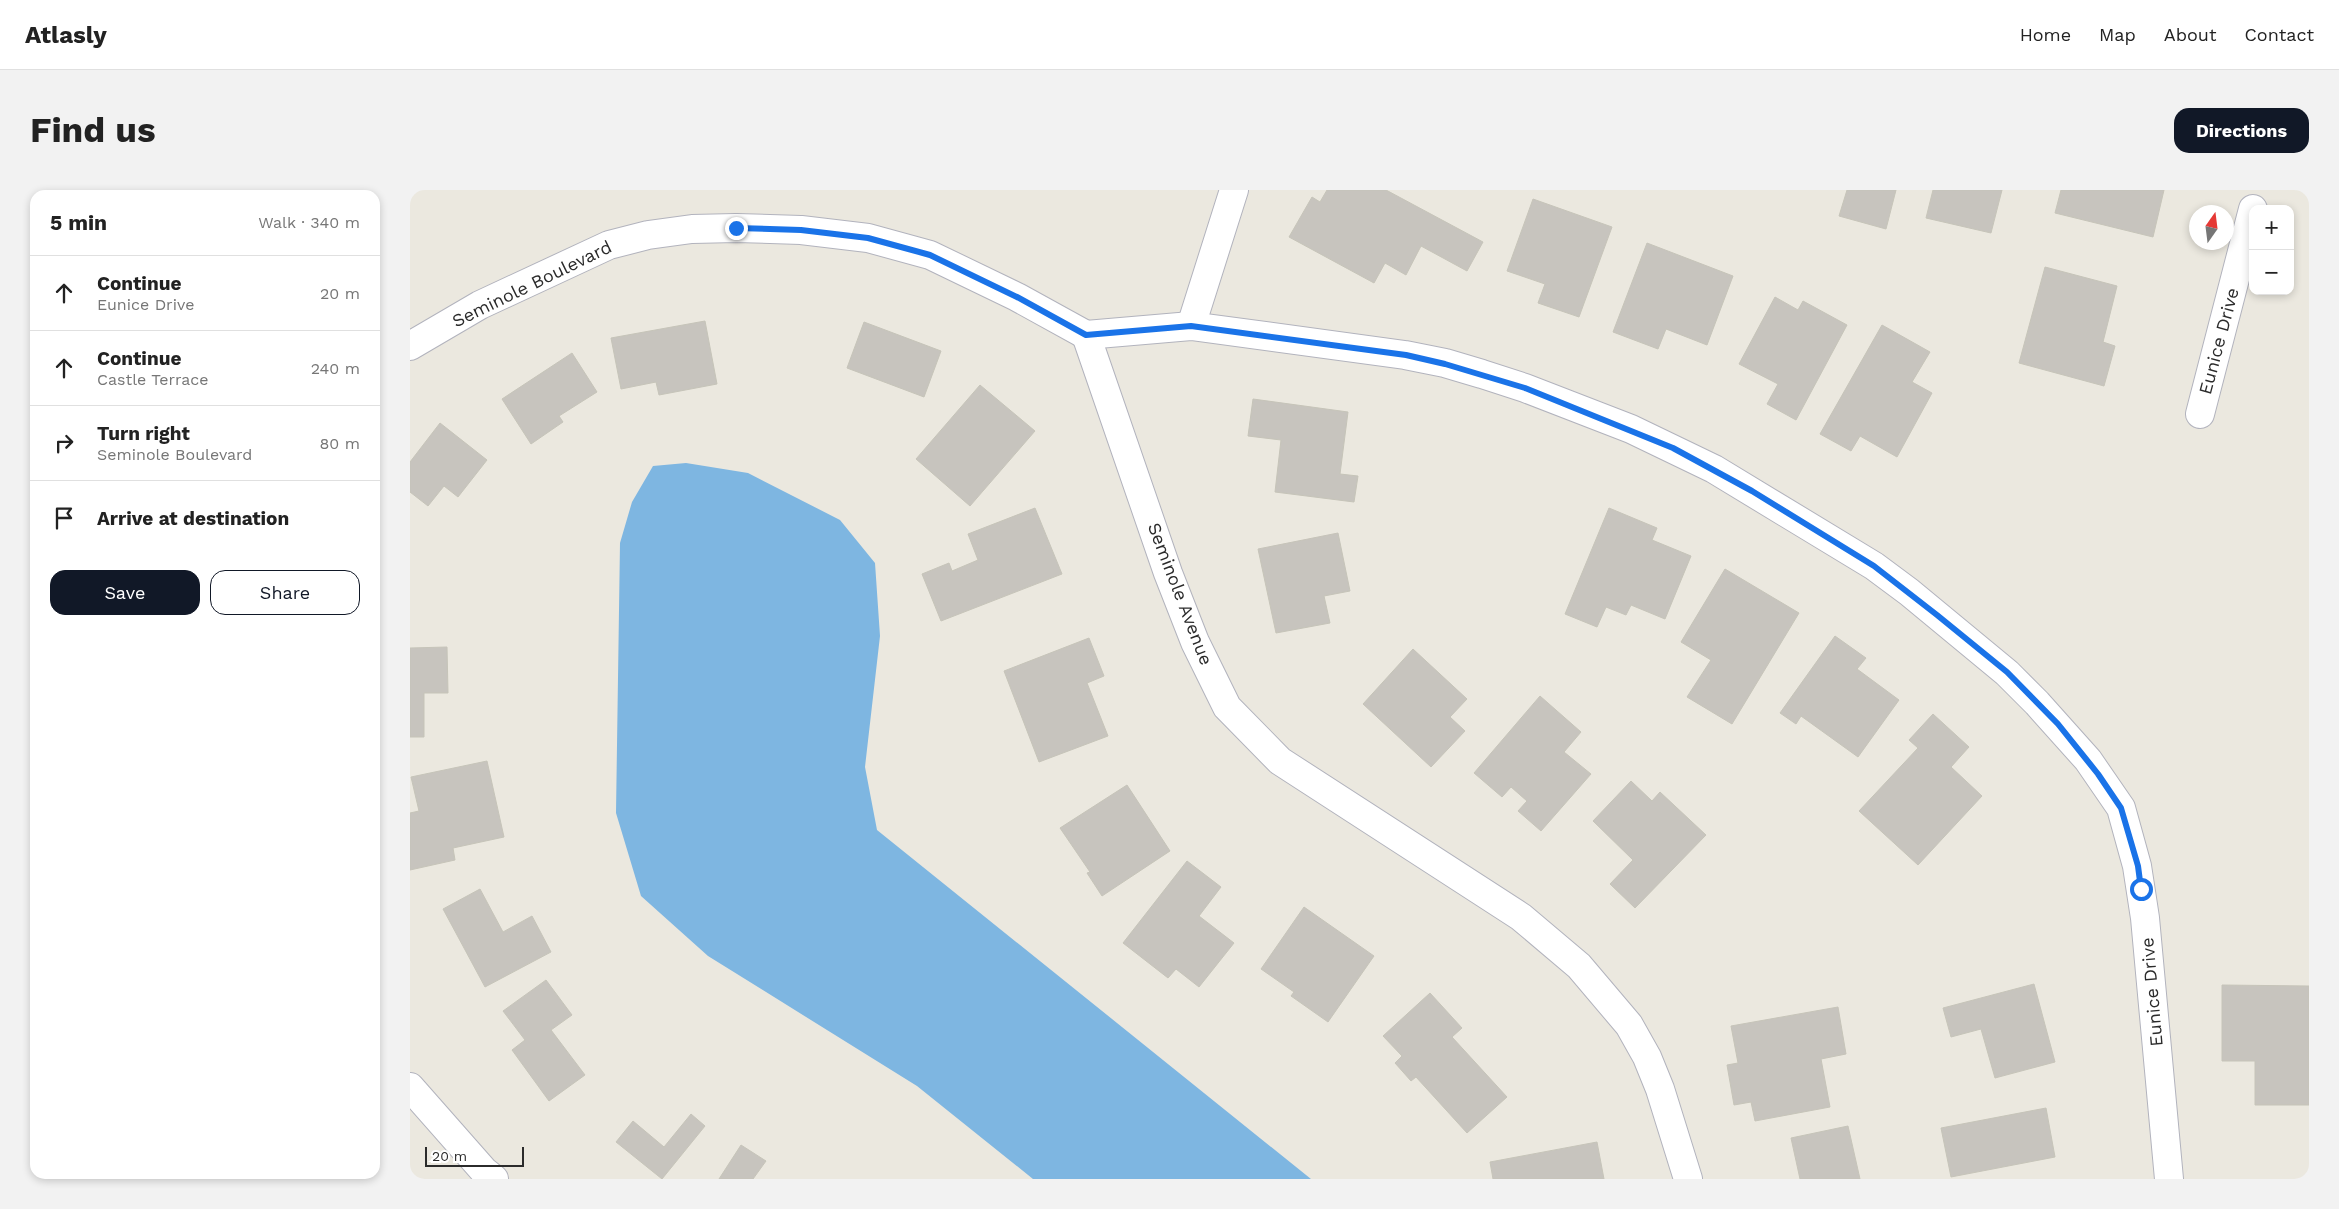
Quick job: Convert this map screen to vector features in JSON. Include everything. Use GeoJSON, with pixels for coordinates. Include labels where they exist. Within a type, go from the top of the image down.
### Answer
{"type":"FeatureCollection","features":[{"type":"Feature","properties":{"kind":"street"},"geometry":{"type":"LineString","coordinates":[[1191,326],[1234,190]]}},
{"type":"Feature","properties":{"kind":"street","name":"Eunice Drive"},"geometry":{"type":"LineString","coordinates":[[2254,205],[2258,190]]}},
{"type":"Feature","properties":{"kind":"street","name":"Eunice Drive"},"geometry":{"type":"LineString","coordinates":[[2200,414],[2249,224]]}},
{"type":"Feature","properties":{"kind":"street","name":"Seminole Boulevard"},"geometry":{"type":"LineString","coordinates":[[410,346],[480,305],[609,245],[648,235],[692,229],[736,228],[801,230],[868,238],[930,255],[1017,297],[1086,335]]}},
{"type":"Feature","properties":{"kind":"street","name":"Eunice Drive"},"geometry":{"type":"LineString","coordinates":[[1086,335],[1191,326],[1406,355],[1445,364],[1525,388],[1656,441],[1714,469],[1874,566],[1945,621],[2007,672],[2058,724],[2098,774],[2121,808],[2138,866],[2145,918],[2169,1179]]}},
{"type":"Feature","properties":{"kind":"street","name":"Seminole Avenue"},"geometry":{"type":"LineString","coordinates":[[1086,335],[1168,573],[1195,642],[1228,706],[1246,729],[1280,761],[1521,917],[1579,966],[1629,1025],[1647,1057],[1660,1089],[1688,1179]]}},
{"type":"Feature","properties":{"kind":"street"},"geometry":{"type":"LineString","coordinates":[[410,1086],[484,1171],[494,1179]]}},
{"type":"Feature","properties":{"kind":"water"},"geometry":{"type":"Polygon","coordinates":[[[686,463],[748,473],[840,520],[875,563],[880,636],[865,767],[877,830],[1311,1179],[1033,1179],[917,1086],[708,956],[641,896],[616,813],[620,543],[632,502],[653,466],[686,463]]]}},
{"type":"Feature","properties":{"kind":"building"},"geometry":{"type":"Polygon","coordinates":[[[1327,190],[1386,190],[1483,242],[1467,271],[1421,246],[1406,275],[1385,263],[1374,283],[1289,237],[1312,197],[1320,202],[1327,190]]]}},
{"type":"Feature","properties":{"kind":"building"},"geometry":{"type":"Polygon","coordinates":[[[1847,190],[1896,190],[1886,229],[1839,216],[1847,190]]]}},
{"type":"Feature","properties":{"kind":"building"},"geometry":{"type":"Polygon","coordinates":[[[1933,190],[2002,190],[1991,233],[1926,218],[1933,190]]]}},
{"type":"Feature","properties":{"kind":"building"},"geometry":{"type":"Polygon","coordinates":[[[2061,190],[2164,190],[2153,237],[2055,213],[2061,190]]]}},
{"type":"Feature","properties":{"kind":"building"},"geometry":{"type":"Polygon","coordinates":[[[1533,199],[1612,227],[1579,317],[1538,303],[1545,284],[1507,271],[1533,199]]]}},
{"type":"Feature","properties":{"kind":"building"},"geometry":{"type":"Polygon","coordinates":[[[1647,243],[1733,276],[1707,345],[1666,329],[1658,349],[1613,332],[1647,243]]]}},
{"type":"Feature","properties":{"kind":"building"},"geometry":{"type":"Polygon","coordinates":[[[2045,267],[2117,286],[2103,342],[2115,346],[2104,386],[2019,363],[2045,267]]]}},
{"type":"Feature","properties":{"kind":"building"},"geometry":{"type":"Polygon","coordinates":[[[1775,297],[1798,310],[1803,301],[1847,325],[1796,420],[1767,404],[1778,384],[1739,364],[1775,297]]]}},
{"type":"Feature","properties":{"kind":"building"},"geometry":{"type":"Polygon","coordinates":[[[705,321],[717,384],[659,395],[656,382],[621,389],[611,338],[705,321]]]}},
{"type":"Feature","properties":{"kind":"building"},"geometry":{"type":"Polygon","coordinates":[[[864,322],[941,351],[924,397],[847,368],[864,322]]]}},
{"type":"Feature","properties":{"kind":"building"},"geometry":{"type":"Polygon","coordinates":[[[1882,325],[1930,352],[1912,382],[1932,393],[1897,457],[1860,436],[1851,451],[1820,434],[1882,325]]]}},
{"type":"Feature","properties":{"kind":"building"},"geometry":{"type":"Polygon","coordinates":[[[572,353],[597,392],[559,416],[563,422],[531,444],[502,399],[572,353]]]}},
{"type":"Feature","properties":{"kind":"building"},"geometry":{"type":"Polygon","coordinates":[[[980,385],[1035,431],[970,506],[916,459],[980,385]]]}},
{"type":"Feature","properties":{"kind":"building"},"geometry":{"type":"Polygon","coordinates":[[[1253,399],[1348,412],[1340,474],[1358,476],[1354,502],[1275,492],[1281,440],[1248,436],[1253,399]]]}},
{"type":"Feature","properties":{"kind":"building"},"geometry":{"type":"Polygon","coordinates":[[[440,423],[487,460],[458,497],[444,486],[428,506],[410,492],[410,462],[440,423]]]}},
{"type":"Feature","properties":{"kind":"building"},"geometry":{"type":"Polygon","coordinates":[[[1035,508],[1062,574],[941,621],[922,574],[949,563],[952,571],[978,560],[968,534],[1035,508]]]}},
{"type":"Feature","properties":{"kind":"building"},"geometry":{"type":"Polygon","coordinates":[[[1609,508],[1657,528],[1652,540],[1691,556],[1665,619],[1631,605],[1626,615],[1606,607],[1597,627],[1565,614],[1609,508]]]}},
{"type":"Feature","properties":{"kind":"building"},"geometry":{"type":"Polygon","coordinates":[[[1338,533],[1350,591],[1324,596],[1330,623],[1276,633],[1258,549],[1338,533]]]}},
{"type":"Feature","properties":{"kind":"building"},"geometry":{"type":"Polygon","coordinates":[[[1725,569],[1799,613],[1732,724],[1687,697],[1711,660],[1681,642],[1725,569]]]}},
{"type":"Feature","properties":{"kind":"building"},"geometry":{"type":"Polygon","coordinates":[[[1835,636],[1866,658],[1857,669],[1899,700],[1858,757],[1801,716],[1796,724],[1780,713],[1835,636]]]}},
{"type":"Feature","properties":{"kind":"building"},"geometry":{"type":"Polygon","coordinates":[[[1089,638],[1104,676],[1087,683],[1108,736],[1039,762],[1004,671],[1089,638]]]}},
{"type":"Feature","properties":{"kind":"building"},"geometry":{"type":"Polygon","coordinates":[[[447,647],[448,693],[424,693],[424,737],[410,737],[410,648],[447,647]]]}},
{"type":"Feature","properties":{"kind":"building"},"geometry":{"type":"Polygon","coordinates":[[[1413,649],[1467,699],[1450,717],[1465,731],[1431,767],[1363,704],[1413,649]]]}},
{"type":"Feature","properties":{"kind":"building"},"geometry":{"type":"Polygon","coordinates":[[[1540,696],[1581,732],[1564,752],[1591,774],[1541,831],[1518,811],[1527,801],[1511,787],[1502,797],[1474,773],[1540,696]]]}},
{"type":"Feature","properties":{"kind":"building"},"geometry":{"type":"Polygon","coordinates":[[[1933,714],[1969,747],[1951,767],[1982,796],[1918,865],[1859,811],[1918,748],[1909,740],[1933,714]]]}},
{"type":"Feature","properties":{"kind":"building"},"geometry":{"type":"Polygon","coordinates":[[[487,761],[504,837],[453,848],[455,860],[410,870],[410,813],[419,811],[411,777],[487,761]]]}},
{"type":"Feature","properties":{"kind":"building"},"geometry":{"type":"Polygon","coordinates":[[[1631,781],[1652,801],[1660,792],[1706,835],[1635,908],[1610,884],[1633,860],[1593,821],[1631,781]]]}},
{"type":"Feature","properties":{"kind":"building"},"geometry":{"type":"Polygon","coordinates":[[[1127,785],[1170,851],[1102,896],[1087,873],[1090,872],[1060,828],[1127,785]]]}},
{"type":"Feature","properties":{"kind":"building"},"geometry":{"type":"Polygon","coordinates":[[[1187,861],[1221,887],[1199,916],[1234,943],[1199,987],[1176,969],[1168,978],[1123,943],[1187,861]]]}},
{"type":"Feature","properties":{"kind":"building"},"geometry":{"type":"Polygon","coordinates":[[[480,889],[503,932],[532,916],[551,952],[485,987],[443,909],[480,889]]]}},
{"type":"Feature","properties":{"kind":"building"},"geometry":{"type":"Polygon","coordinates":[[[1304,907],[1374,956],[1328,1022],[1291,996],[1294,992],[1261,969],[1304,907]]]}},
{"type":"Feature","properties":{"kind":"building"},"geometry":{"type":"Polygon","coordinates":[[[546,980],[572,1015],[551,1030],[585,1075],[549,1101],[512,1050],[525,1040],[503,1011],[546,980]]]}},
{"type":"Feature","properties":{"kind":"building"},"geometry":{"type":"Polygon","coordinates":[[[2034,984],[2055,1062],[1995,1078],[1981,1029],[1951,1037],[1943,1008],[2034,984]]]}},
{"type":"Feature","properties":{"kind":"building"},"geometry":{"type":"Polygon","coordinates":[[[2222,985],[2309,986],[2309,1105],[2255,1105],[2255,1061],[2222,1061],[2222,985]]]}},
{"type":"Feature","properties":{"kind":"building"},"geometry":{"type":"Polygon","coordinates":[[[1430,993],[1462,1028],[1452,1037],[1507,1097],[1467,1133],[1416,1077],[1411,1081],[1395,1063],[1402,1056],[1383,1036],[1430,993]]]}},
{"type":"Feature","properties":{"kind":"building"},"geometry":{"type":"Polygon","coordinates":[[[1838,1007],[1846,1054],[1821,1059],[1830,1107],[1755,1121],[1751,1102],[1734,1105],[1727,1065],[1738,1063],[1731,1026],[1838,1007]]]}},
{"type":"Feature","properties":{"kind":"building"},"geometry":{"type":"Polygon","coordinates":[[[2046,1108],[2055,1157],[1951,1177],[1941,1128],[2046,1108]]]}},
{"type":"Feature","properties":{"kind":"building"},"geometry":{"type":"Polygon","coordinates":[[[691,1114],[705,1126],[662,1179],[616,1142],[633,1121],[664,1147],[691,1114]]]}},
{"type":"Feature","properties":{"kind":"building"},"geometry":{"type":"Polygon","coordinates":[[[1848,1126],[1860,1179],[1800,1179],[1791,1138],[1848,1126]]]}},
{"type":"Feature","properties":{"kind":"building"},"geometry":{"type":"Polygon","coordinates":[[[1597,1142],[1604,1179],[1493,1179],[1490,1162],[1597,1142]]]}},
{"type":"Feature","properties":{"kind":"building"},"geometry":{"type":"Polygon","coordinates":[[[741,1145],[766,1161],[753,1179],[719,1179],[741,1145]]]}},
{"type":"Feature","properties":{"kind":"route"},"geometry":{"type":"LineString","coordinates":[[736,228],[801,230],[868,238],[930,255],[1017,297],[1086,335],[1191,326],[1406,355],[1445,364],[1525,388],[1631,429],[1673,448],[1752,491],[1874,566],[2007,672],[2058,724],[2098,774],[2121,808],[2131,837],[2141,889]]}}]}
